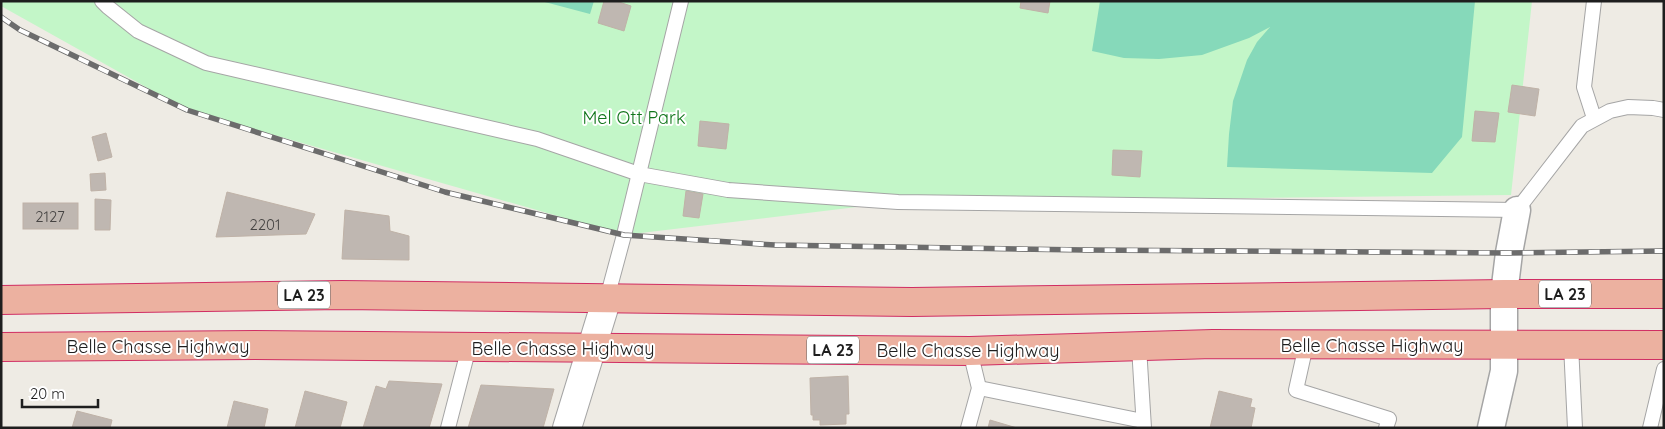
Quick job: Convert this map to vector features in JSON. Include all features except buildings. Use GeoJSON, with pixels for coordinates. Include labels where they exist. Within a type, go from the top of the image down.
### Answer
{"type":"FeatureCollection","features":[{"type":"Feature","properties":{"kind":"highway","name":"LA 23"},"geometry":{"type":"LineString","coordinates":[[1,300],[342,295],[912,302],[1504,294],[1664,294]]}},
{"type":"Feature","properties":{"kind":"highway","name":"Belle Chasse Highway"},"geometry":{"type":"LineString","coordinates":[[1,347],[265,345],[970,351],[1214,344],[1664,345]]}},
{"type":"Feature","properties":{"kind":"street"},"geometry":{"type":"LineString","coordinates":[[1491,428],[1504,371],[1504,294],[1517,210]]}},
{"type":"Feature","properties":{"kind":"street"},"geometry":{"type":"LineString","coordinates":[[567,428],[607,298]]}},
{"type":"Feature","properties":{"kind":"lane"},"geometry":{"type":"LineString","coordinates":[[102,1],[138,31],[206,63],[537,139],[639,174],[728,190],[898,202],[1517,210],[1582,126],[1610,111],[1628,107],[1664,110]]}},
{"type":"Feature","properties":{"kind":"lane"},"geometry":{"type":"LineString","coordinates":[[607,298],[681,1]]}},
{"type":"Feature","properties":{"kind":"lane"},"geometry":{"type":"LineString","coordinates":[[1594,1],[1584,88],[1594,118]]}},
{"type":"Feature","properties":{"kind":"lane"},"geometry":{"type":"LineString","coordinates":[[1306,345],[1296,390],[1389,419],[1386,428]]}},
{"type":"Feature","properties":{"kind":"lane"},"geometry":{"type":"LineString","coordinates":[[1571,345],[1575,428]]}},
{"type":"Feature","properties":{"kind":"lane"},"geometry":{"type":"LineString","coordinates":[[448,428],[469,347]]}},
{"type":"Feature","properties":{"kind":"lane"},"geometry":{"type":"LineString","coordinates":[[979,388],[1144,424],[1138,347]]}},
{"type":"Feature","properties":{"kind":"lane"},"geometry":{"type":"LineString","coordinates":[[968,428],[979,388],[970,351]]}},
{"type":"Feature","properties":{"kind":"lane"},"geometry":{"type":"LineString","coordinates":[[1650,428],[1664,369]]}},
{"type":"Feature","properties":{"kind":"green space","name":"Mel Ott Park"},"geometry":{"type":"Polygon","coordinates":[[[1,1],[1532,1],[1511,195],[898,202],[624,235],[187,110],[1,6],[1,1]]]}},
{"type":"Feature","properties":{"kind":"green space"},"geometry":{"type":"Polygon","coordinates":[[[541,1],[594,1],[590,14],[541,1]]]}},
{"type":"Feature","properties":{"kind":"green space"},"geometry":{"type":"Polygon","coordinates":[[[1100,1],[1475,1],[1462,137],[1432,173],[1227,167],[1233,101],[1247,60],[1257,42],[1270,27],[1249,38],[1202,55],[1159,59],[1124,58],[1092,51],[1100,1]]]}},
{"type":"Feature","properties":{"kind":"railway"},"geometry":{"type":"LineString","coordinates":[[1,17],[20,30],[187,110],[445,192],[624,235],[775,245],[1085,250],[1509,253],[1664,251]]}}]}
